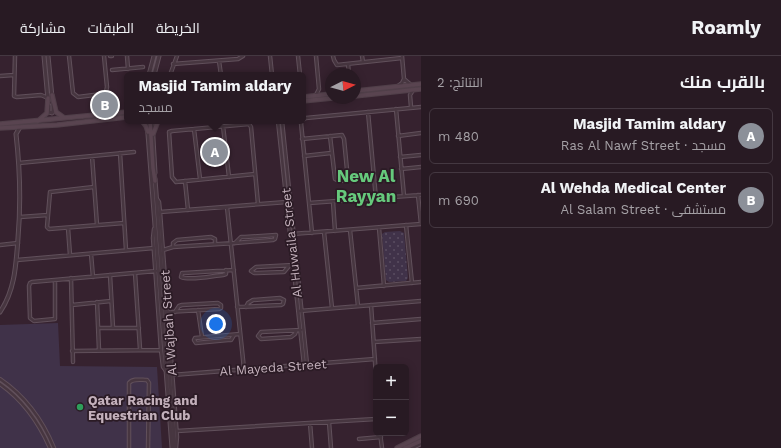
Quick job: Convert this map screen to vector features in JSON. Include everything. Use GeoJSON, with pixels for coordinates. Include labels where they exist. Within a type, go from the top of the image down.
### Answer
{"type":"FeatureCollection","features":[{"type":"Feature","properties":{"kind":"main road"},"geometry":{"type":"LineString","coordinates":[[361,90],[421,84]]}},
{"type":"Feature","properties":{"kind":"main road"},"geometry":{"type":"LineString","coordinates":[[361,95],[421,89]]}},
{"type":"Feature","properties":{"kind":"main road"},"geometry":{"type":"LineString","coordinates":[[306,96],[325,94]]}},
{"type":"Feature","properties":{"kind":"main road"},"geometry":{"type":"LineString","coordinates":[[50,96],[56,112],[64,117]]}},
{"type":"Feature","properties":{"kind":"main road"},"geometry":{"type":"LineString","coordinates":[[38,121],[47,113],[50,96]]}},
{"type":"Feature","properties":{"kind":"main road"},"geometry":{"type":"LineString","coordinates":[[306,101],[325,99]]}},
{"type":"Feature","properties":{"kind":"main road"},"geometry":{"type":"LineString","coordinates":[[0,124],[124,112]]}},
{"type":"Feature","properties":{"kind":"main road"},"geometry":{"type":"LineString","coordinates":[[0,128],[57,124],[124,117]]}},
{"type":"Feature","properties":{"kind":"main road"},"geometry":{"type":"LineString","coordinates":[[144,124],[148,132]]}},
{"type":"Feature","properties":{"kind":"main road"},"geometry":{"type":"LineString","coordinates":[[151,124],[155,181]]}},
{"type":"Feature","properties":{"kind":"main road"},"geometry":{"type":"LineString","coordinates":[[153,134],[157,124]]}},
{"type":"Feature","properties":{"kind":"main road"},"geometry":{"type":"LineString","coordinates":[[397,448],[421,436]]}},
{"type":"Feature","properties":{"kind":"main road"},"geometry":{"type":"LineString","coordinates":[[406,448],[421,440]]}},
{"type":"Feature","properties":{"kind":"street"},"geometry":{"type":"LineString","coordinates":[[15,56],[14,96],[50,96]]}},
{"type":"Feature","properties":{"kind":"street"},"geometry":{"type":"LineString","coordinates":[[44,56],[47,87],[50,96]]}},
{"type":"Feature","properties":{"kind":"street"},"geometry":{"type":"LineString","coordinates":[[48,56],[50,96]]}},
{"type":"Feature","properties":{"kind":"street"},"geometry":{"type":"LineString","coordinates":[[69,56],[73,93],[78,97],[102,94],[106,92],[107,87],[104,56]]}},
{"type":"Feature","properties":{"kind":"street"},"geometry":{"type":"LineString","coordinates":[[127,56],[128,69]]}},
{"type":"Feature","properties":{"kind":"street"},"geometry":{"type":"LineString","coordinates":[[150,72],[154,56]]}},
{"type":"Feature","properties":{"kind":"street"},"geometry":{"type":"LineString","coordinates":[[155,72],[159,56]]}},
{"type":"Feature","properties":{"kind":"street"},"geometry":{"type":"LineString","coordinates":[[171,72],[177,56]]}},
{"type":"Feature","properties":{"kind":"street"},"geometry":{"type":"LineString","coordinates":[[173,64],[240,59],[243,56]]}},
{"type":"Feature","properties":{"kind":"street"},"geometry":{"type":"LineString","coordinates":[[270,56],[272,72]]}},
{"type":"Feature","properties":{"kind":"street"},"geometry":{"type":"LineString","coordinates":[[298,56],[300,72]]}},
{"type":"Feature","properties":{"kind":"street"},"geometry":{"type":"LineString","coordinates":[[316,56],[320,89],[325,94]]}},
{"type":"Feature","properties":{"kind":"street"},"geometry":{"type":"LineString","coordinates":[[334,56],[335,63],[337,65],[402,57],[404,79],[411,86]]}},
{"type":"Feature","properties":{"kind":"street"},"geometry":{"type":"LineString","coordinates":[[362,56],[362,62]]}},
{"type":"Feature","properties":{"kind":"street"},"geometry":{"type":"LineString","coordinates":[[373,56],[373,61]]}},
{"type":"Feature","properties":{"kind":"street"},"geometry":{"type":"LineString","coordinates":[[219,61],[221,72]]}},
{"type":"Feature","properties":{"kind":"street"},"geometry":{"type":"LineString","coordinates":[[348,64],[348,68]]}},
{"type":"Feature","properties":{"kind":"street"},"geometry":{"type":"LineString","coordinates":[[112,70],[143,67]]}},
{"type":"Feature","properties":{"kind":"street"},"geometry":{"type":"LineString","coordinates":[[0,76],[14,75]]}},
{"type":"Feature","properties":{"kind":"street"},"geometry":{"type":"LineString","coordinates":[[396,87],[402,83],[404,79]]}},
{"type":"Feature","properties":{"kind":"street"},"geometry":{"type":"LineString","coordinates":[[41,95],[47,87]]}},
{"type":"Feature","properties":{"kind":"street"},"geometry":{"type":"LineString","coordinates":[[316,95],[320,89]]}},
{"type":"Feature","properties":{"kind":"street"},"geometry":{"type":"LineString","coordinates":[[404,90],[410,98]]}},
{"type":"Feature","properties":{"kind":"street"},"geometry":{"type":"LineString","coordinates":[[411,107],[410,95],[414,90]]}},
{"type":"Feature","properties":{"kind":"street"},"geometry":{"type":"LineString","coordinates":[[306,118],[421,107]]}},
{"type":"Feature","properties":{"kind":"street"},"geometry":{"type":"LineString","coordinates":[[396,109],[404,196]]}},
{"type":"Feature","properties":{"kind":"street"},"geometry":{"type":"LineString","coordinates":[[368,112],[376,199]]}},
{"type":"Feature","properties":{"kind":"street","name":"Al Wajbah Street"},"geometry":{"type":"LineString","coordinates":[[147,124],[172,448]]}},
{"type":"Feature","properties":{"kind":"street","name":"Al Wajbah Street"},"geometry":{"type":"LineString","coordinates":[[151,124],[175,448]]}},
{"type":"Feature","properties":{"kind":"street"},"geometry":{"type":"LineString","coordinates":[[255,174],[176,182],[172,177],[168,136],[169,132],[249,124],[251,127],[258,204]]}},
{"type":"Feature","properties":{"kind":"street","name":"Al Huwaila Street"},"geometry":{"type":"LineString","coordinates":[[279,124],[283,150]]}},
{"type":"Feature","properties":{"kind":"street","name":"Al Huwaila Street"},"geometry":{"type":"LineString","coordinates":[[282,124],[283,150],[305,364]]}},
{"type":"Feature","properties":{"kind":"street"},"geometry":{"type":"LineString","coordinates":[[301,124],[312,233]]}},
{"type":"Feature","properties":{"kind":"street"},"geometry":{"type":"LineString","coordinates":[[0,312],[10,293],[14,280],[17,260],[21,184],[16,134],[17,130],[22,126]]}},
{"type":"Feature","properties":{"kind":"street"},"geometry":{"type":"LineString","coordinates":[[224,126],[229,177]]}},
{"type":"Feature","properties":{"kind":"street"},"geometry":{"type":"LineString","coordinates":[[10,127],[16,134]]}},
{"type":"Feature","properties":{"kind":"street"},"geometry":{"type":"LineString","coordinates":[[194,129],[200,179]]}},
{"type":"Feature","properties":{"kind":"street"},"geometry":{"type":"LineString","coordinates":[[398,136],[421,133]]}},
{"type":"Feature","properties":{"kind":"street"},"geometry":{"type":"LineString","coordinates":[[330,136],[335,179],[339,181],[374,178]]}},
{"type":"Feature","properties":{"kind":"street"},"geometry":{"type":"LineString","coordinates":[[302,138],[343,136],[348,180]]}},
{"type":"Feature","properties":{"kind":"street"},"geometry":{"type":"LineString","coordinates":[[19,163],[134,152]]}},
{"type":"Feature","properties":{"kind":"street"},"geometry":{"type":"LineString","coordinates":[[120,153],[126,250]]}},
{"type":"Feature","properties":{"kind":"street"},"geometry":{"type":"LineString","coordinates":[[304,156],[331,153]]}},
{"type":"Feature","properties":{"kind":"street"},"geometry":{"type":"LineString","coordinates":[[92,156],[97,225]]}},
{"type":"Feature","properties":{"kind":"street"},"geometry":{"type":"LineString","coordinates":[[400,157],[421,156]]}},
{"type":"Feature","properties":{"kind":"street"},"geometry":{"type":"LineString","coordinates":[[402,169],[421,167]]}},
{"type":"Feature","properties":{"kind":"street"},"geometry":{"type":"LineString","coordinates":[[185,181],[188,210]]}},
{"type":"Feature","properties":{"kind":"street"},"geometry":{"type":"LineString","coordinates":[[94,187],[50,192],[47,227],[49,229],[124,223]]}},
{"type":"Feature","properties":{"kind":"street"},"geometry":{"type":"LineString","coordinates":[[292,234],[421,224],[420,195],[309,203]]}},
{"type":"Feature","properties":{"kind":"street","name":"Al Wajbah Street"},"geometry":{"type":"LineString","coordinates":[[157,199],[159,202],[163,250],[176,431],[175,448]]}},
{"type":"Feature","properties":{"kind":"street"},"geometry":{"type":"LineString","coordinates":[[160,212],[288,202]]}},
{"type":"Feature","properties":{"kind":"street"},"geometry":{"type":"LineString","coordinates":[[333,202],[335,231]]}},
{"type":"Feature","properties":{"kind":"street"},"geometry":{"type":"LineString","coordinates":[[227,207],[244,369]]}},
{"type":"Feature","properties":{"kind":"street"},"geometry":{"type":"LineString","coordinates":[[20,217],[48,215]]}},
{"type":"Feature","properties":{"kind":"street"},"geometry":{"type":"LineString","coordinates":[[406,225],[412,283]]}},
{"type":"Feature","properties":{"kind":"street","name":"Al Wajbah Street"},"geometry":{"type":"LineString","coordinates":[[155,227],[153,238],[161,350],[163,367],[166,371]]}},
{"type":"Feature","properties":{"kind":"street"},"geometry":{"type":"LineString","coordinates":[[68,228],[70,255]]}},
{"type":"Feature","properties":{"kind":"street"},"geometry":{"type":"LineString","coordinates":[[379,228],[384,286]]}},
{"type":"Feature","properties":{"kind":"street"},"geometry":{"type":"LineString","coordinates":[[350,230],[358,306]]}},
{"type":"Feature","properties":{"kind":"street"},"geometry":{"type":"LineString","coordinates":[[324,232],[332,308]]}},
{"type":"Feature","properties":{"kind":"street"},"geometry":{"type":"LineString","coordinates":[[162,245],[173,247],[235,244],[274,240],[276,235],[245,236],[235,244]]}},
{"type":"Feature","properties":{"kind":"street"},"geometry":{"type":"LineString","coordinates":[[173,247],[173,243],[177,240],[211,238],[215,239],[215,244]]}},
{"type":"Feature","properties":{"kind":"street"},"geometry":{"type":"LineString","coordinates":[[0,245],[18,243]]}},
{"type":"Feature","properties":{"kind":"street"},"geometry":{"type":"LineString","coordinates":[[163,250],[169,247]]}},
{"type":"Feature","properties":{"kind":"street"},"geometry":{"type":"LineString","coordinates":[[17,260],[154,248]]}},
{"type":"Feature","properties":{"kind":"street"},"geometry":{"type":"LineString","coordinates":[[91,254],[93,277]]}},
{"type":"Feature","properties":{"kind":"street"},"geometry":{"type":"LineString","coordinates":[[289,266],[284,272],[257,274],[251,271],[256,267],[295,265]]}},
{"type":"Feature","properties":{"kind":"street"},"geometry":{"type":"LineString","coordinates":[[226,270],[226,274],[223,275],[193,278],[181,277],[182,273],[184,272],[226,270],[234,270]]}},
{"type":"Feature","properties":{"kind":"street"},"geometry":{"type":"LineString","coordinates":[[55,280],[56,319],[34,321],[30,318],[30,283],[71,278],[156,271]]}},
{"type":"Feature","properties":{"kind":"street"},"geometry":{"type":"LineString","coordinates":[[135,273],[140,349]]}},
{"type":"Feature","properties":{"kind":"street"},"geometry":{"type":"LineString","coordinates":[[110,275],[113,328]]}},
{"type":"Feature","properties":{"kind":"street"},"geometry":{"type":"LineString","coordinates":[[71,278],[73,362]]}},
{"type":"Feature","properties":{"kind":"street"},"geometry":{"type":"LineString","coordinates":[[356,288],[421,282]]}},
{"type":"Feature","properties":{"kind":"street"},"geometry":{"type":"LineString","coordinates":[[237,307],[281,305],[283,304],[284,300],[280,298],[253,300],[248,302],[246,306]]}},
{"type":"Feature","properties":{"kind":"street"},"geometry":{"type":"LineString","coordinates":[[72,305],[111,301]]}},
{"type":"Feature","properties":{"kind":"street"},"geometry":{"type":"LineString","coordinates":[[300,311],[421,301]]}},
{"type":"Feature","properties":{"kind":"street"},"geometry":{"type":"LineString","coordinates":[[97,302],[99,350]]}},
{"type":"Feature","properties":{"kind":"street"},"geometry":{"type":"LineString","coordinates":[[167,312],[175,312],[219,309],[221,308],[221,305],[218,303],[182,305],[179,306],[175,312]]}},
{"type":"Feature","properties":{"kind":"street"},"geometry":{"type":"LineString","coordinates":[[371,305],[375,364]]}},
{"type":"Feature","properties":{"kind":"street"},"geometry":{"type":"LineString","coordinates":[[198,310],[202,337]]}},
{"type":"Feature","properties":{"kind":"street"},"geometry":{"type":"LineString","coordinates":[[372,323],[421,319]]}},
{"type":"Feature","properties":{"kind":"street"},"geometry":{"type":"LineString","coordinates":[[98,328],[139,328]]}},
{"type":"Feature","properties":{"kind":"street"},"geometry":{"type":"LineString","coordinates":[[296,331],[291,337],[261,339],[258,336],[260,333],[302,330]]}},
{"type":"Feature","properties":{"kind":"street"},"geometry":{"type":"LineString","coordinates":[[234,334],[231,340],[194,342],[194,338],[234,334],[240,334]]}},
{"type":"Feature","properties":{"kind":"street"},"geometry":{"type":"LineString","coordinates":[[374,342],[421,339]]}},
{"type":"Feature","properties":{"kind":"street"},"geometry":{"type":"LineString","coordinates":[[72,351],[140,349],[161,350]]}},
{"type":"Feature","properties":{"kind":"street","name":"Al Mayeda Street"},"geometry":{"type":"LineString","coordinates":[[172,375],[375,359]]}},
{"type":"Feature","properties":{"kind":"street"},"geometry":{"type":"LineString","coordinates":[[0,379],[35,420],[42,430],[50,448]]}},
{"type":"Feature","properties":{"kind":"street"},"geometry":{"type":"LineString","coordinates":[[129,448],[129,383],[131,380],[147,380],[149,383],[148,448]]}},
{"type":"Feature","properties":{"kind":"street"},"geometry":{"type":"LineString","coordinates":[[0,384],[17,393],[35,414],[44,427],[54,448]]}},
{"type":"Feature","properties":{"kind":"street"},"geometry":{"type":"LineString","coordinates":[[176,431],[373,419]]}},
{"type":"Feature","properties":{"kind":"street"},"geometry":{"type":"LineString","coordinates":[[329,422],[331,448]]}},
{"type":"Feature","properties":{"kind":"street"},"geometry":{"type":"LineString","coordinates":[[310,423],[312,448]]}},
{"type":"Feature","properties":{"kind":"street"},"geometry":{"type":"LineString","coordinates":[[359,439],[381,437],[382,448]]}},
{"type":"Feature","properties":{"kind":"street"},"geometry":{"type":"LineString","coordinates":[[412,448],[421,444]]}},
{"type":"Feature","properties":{"kind":"shaded area"},"geometry":{"type":"Polygon","coordinates":[[[400,231],[404,233],[408,278],[406,281],[389,282],[386,280],[382,234],[385,232],[400,231]]]}},
{"type":"Feature","properties":{"kind":"shaded area","name":"Qatar Racing and Equestrian Club"},"geometry":{"type":"Polygon","coordinates":[[[58,323],[60,366],[157,367],[162,448],[0,448],[0,325],[58,323]]]}},
{"type":"Feature","properties":{"kind":"place","name":"Al Wehda Medical Center"},"geometry":{"type":"Point","coordinates":[105,105]}},
{"type":"Feature","properties":{"kind":"place","name":"Masjid Tamim aldary"},"geometry":{"type":"Point","coordinates":[215,152]}},
{"type":"Feature","properties":{"kind":"place","name":"Qatar Racing and Equestrian Club"},"geometry":{"type":"Point","coordinates":[80,407]}},
{"type":"Feature","properties":{"kind":"district","name":"New Al Rayyan"},"geometry":{"type":"Point","coordinates":[366,186]}}]}
